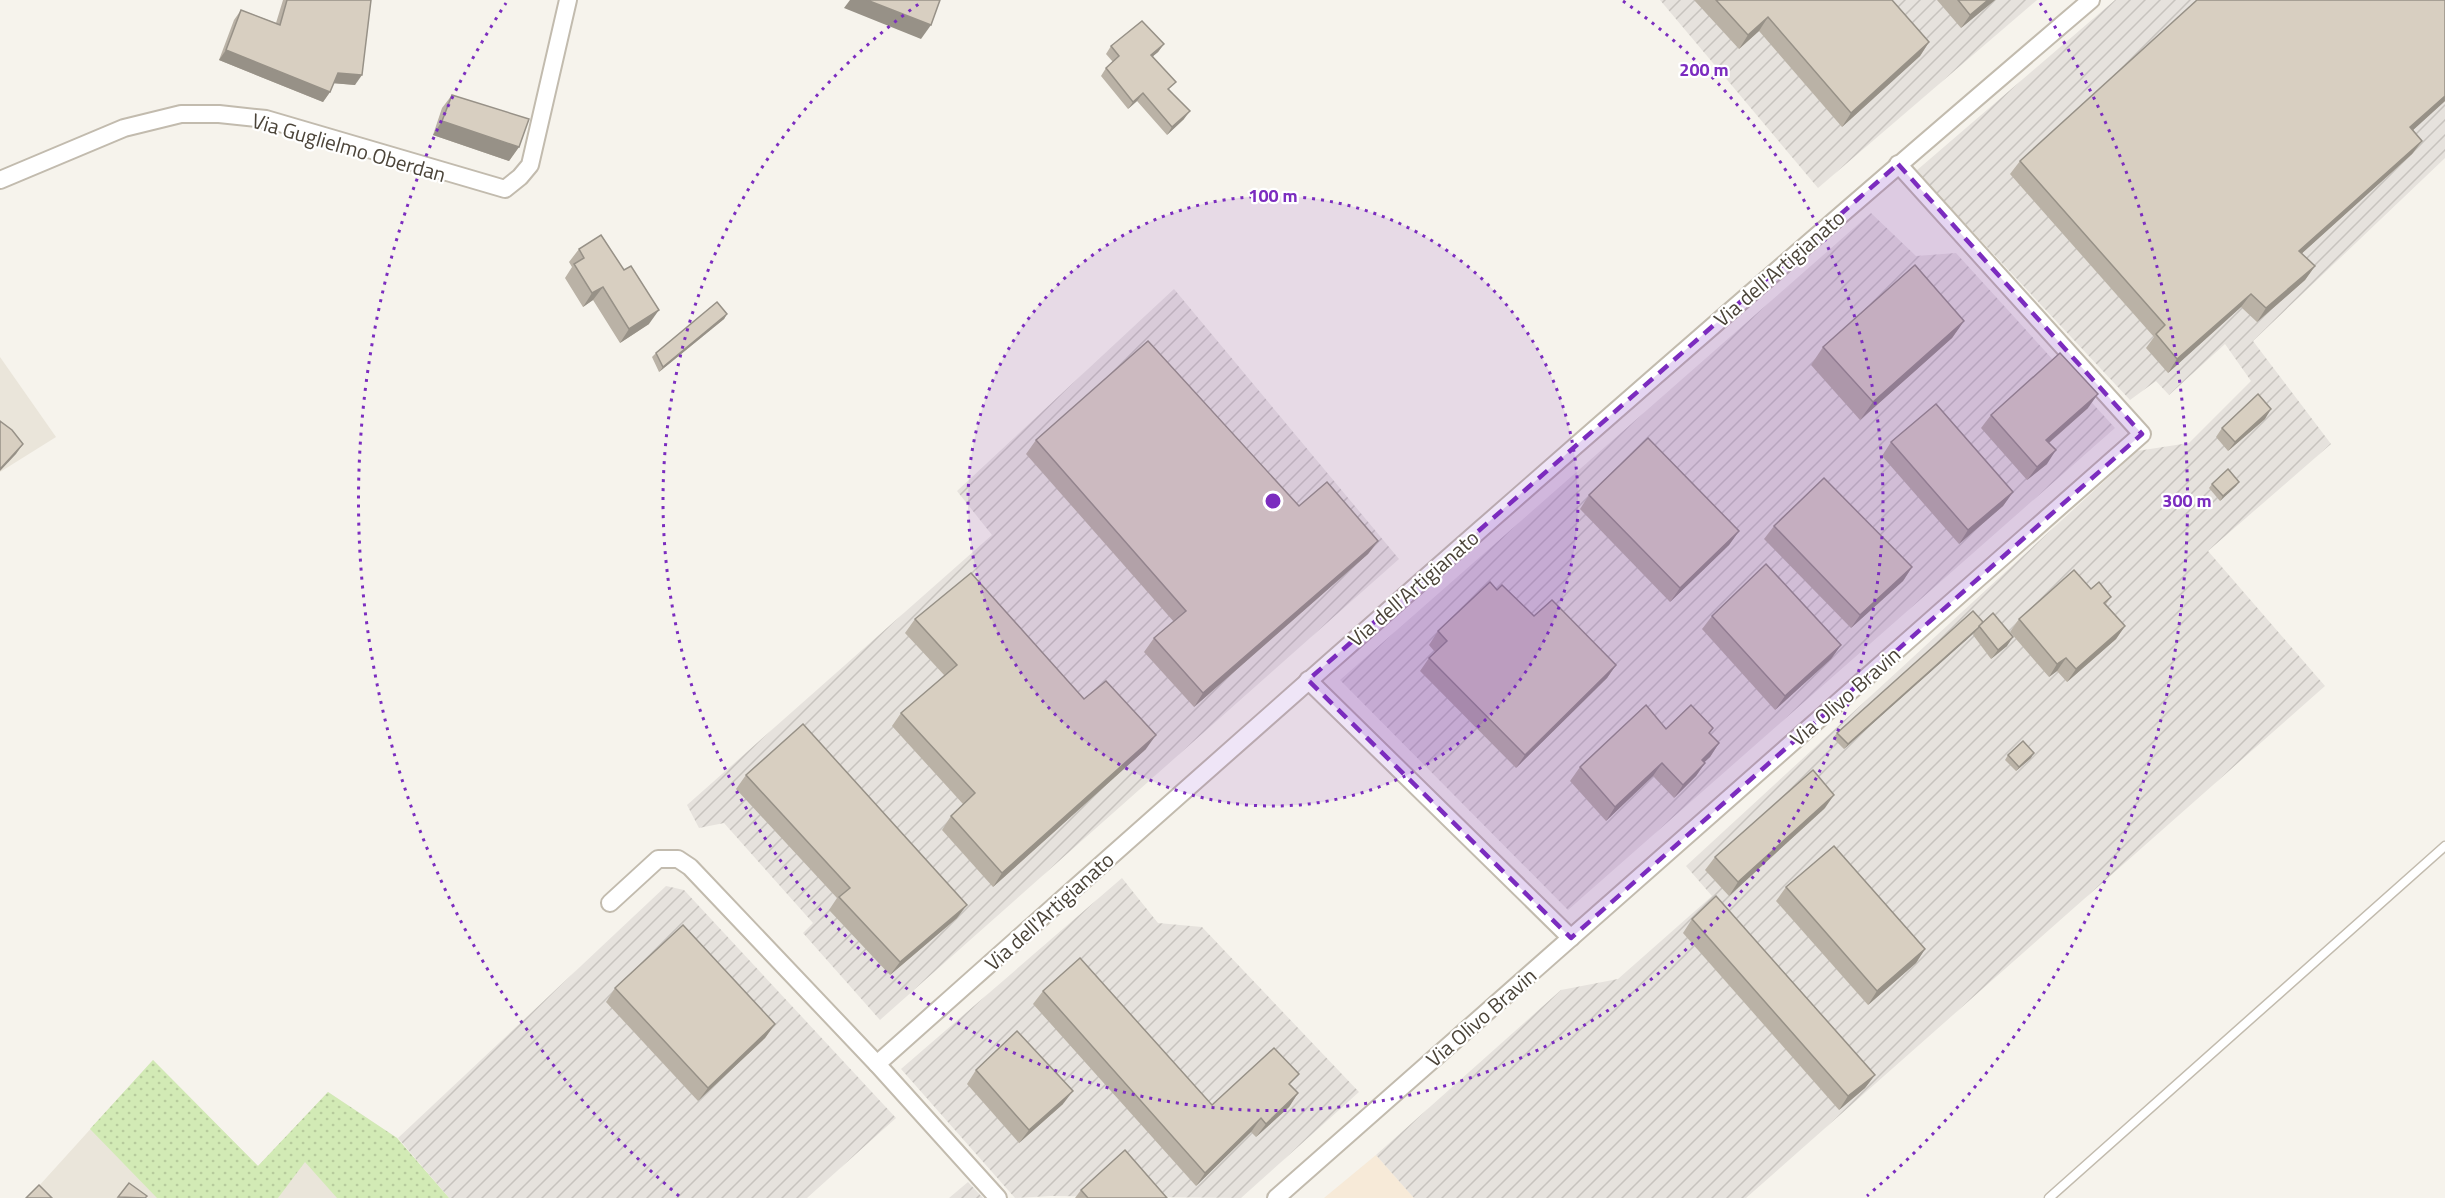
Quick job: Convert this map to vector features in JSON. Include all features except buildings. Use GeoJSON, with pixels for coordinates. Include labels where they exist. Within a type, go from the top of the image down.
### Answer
{"type":"FeatureCollection","features":[{"type":"Feature","properties":{"kind":"street","name":"Via Guglielmo Oberdan"},"geometry":{"type":"LineString","coordinates":[[0,180],[124,128],[181,114],[219,114],[266,119],[505,189],[530,165],[568,0]]}},
{"type":"Feature","properties":{"kind":"street","name":"Via dell'Artigianato"},"geometry":{"type":"LineString","coordinates":[[877,1064],[1308,680],[1898,164],[2091,0]]}},
{"type":"Feature","properties":{"kind":"street","name":"Via Olivo Bravin"},"geometry":{"type":"LineString","coordinates":[[1276,1198],[2142,434],[1898,164]]}},
{"type":"Feature","properties":{"kind":"street"},"geometry":{"type":"LineString","coordinates":[[1308,680],[1571,938]]}},
{"type":"Feature","properties":{"kind":"street"},"geometry":{"type":"LineString","coordinates":[[610,903],[658,859],[678,859],[690,867],[877,1064],[998,1198]]}},
{"type":"Feature","properties":{"kind":"lane"},"geometry":{"type":"LineString","coordinates":[[2049,1198],[2445,846]]}},
{"type":"Feature","properties":{"kind":"highlighted area"},"geometry":{"type":"Polygon","coordinates":[[[1898,164],[2142,434],[1571,938],[1308,680],[1898,164]]]}},
{"type":"Feature","properties":{"kind":"shaded area"},"geometry":{"type":"Polygon","coordinates":[[[1660,0],[2037,0],[1818,188],[1660,0]]]}},
{"type":"Feature","properties":{"kind":"shaded area"},"geometry":{"type":"Polygon","coordinates":[[[2115,0],[2445,0],[2445,158],[2253,341],[2331,444],[2208,551],[2325,686],[1746,1198],[1414,1198],[1376,1155],[1561,990],[1618,979],[1712,896],[1686,866],[2137,451],[2189,443],[2251,381],[2225,344],[2169,395],[2156,381],[2130,400],[1916,171],[2115,0]]]}},
{"type":"Feature","properties":{"kind":"shaded area"},"geometry":{"type":"Polygon","coordinates":[[[1871,213],[1916,256],[1956,253],[2115,428],[1568,910],[1340,680],[1871,213]]]}},
{"type":"Feature","properties":{"kind":"shaded area"},"geometry":{"type":"Polygon","coordinates":[[[1174,289],[1399,559],[880,1020],[803,933],[813,923],[724,823],[699,828],[687,805],[992,535],[957,491],[1174,289]]]}},
{"type":"Feature","properties":{"kind":"shaded area"},"geometry":{"type":"Polygon","coordinates":[[[0,357],[56,437],[0,472],[0,357]]]}},
{"type":"Feature","properties":{"kind":"shaded area"},"geometry":{"type":"Polygon","coordinates":[[[1122,878],[1158,923],[1202,927],[1359,1092],[1241,1198],[1051,1196],[1015,1198],[901,1069],[1122,878]]]}},
{"type":"Feature","properties":{"kind":"shaded area"},"geometry":{"type":"Polygon","coordinates":[[[666,886],[684,890],[896,1118],[807,1198],[449,1198],[398,1138],[666,886]]]}},
{"type":"Feature","properties":{"kind":"shaded area"},"geometry":{"type":"Polygon","coordinates":[[[153,1060],[258,1166],[328,1092],[397,1138],[449,1198],[28,1198],[153,1060]]]}},
{"type":"Feature","properties":{"kind":"shaded area"},"geometry":{"type":"Polygon","coordinates":[[[1376,1155],[1414,1198],[1324,1198],[1376,1155]]]}},
{"type":"Feature","properties":{"kind":"shaded area"},"geometry":{"type":"Polygon","coordinates":[[[968,1182],[983,1198],[949,1198],[968,1182]]]}},
{"type":"Feature","properties":{"kind":"green space"},"geometry":{"type":"Polygon","coordinates":[[[153,1060],[258,1166],[328,1092],[397,1138],[449,1198],[337,1198],[305,1162],[278,1198],[157,1198],[90,1129],[153,1060]]]}}]}
